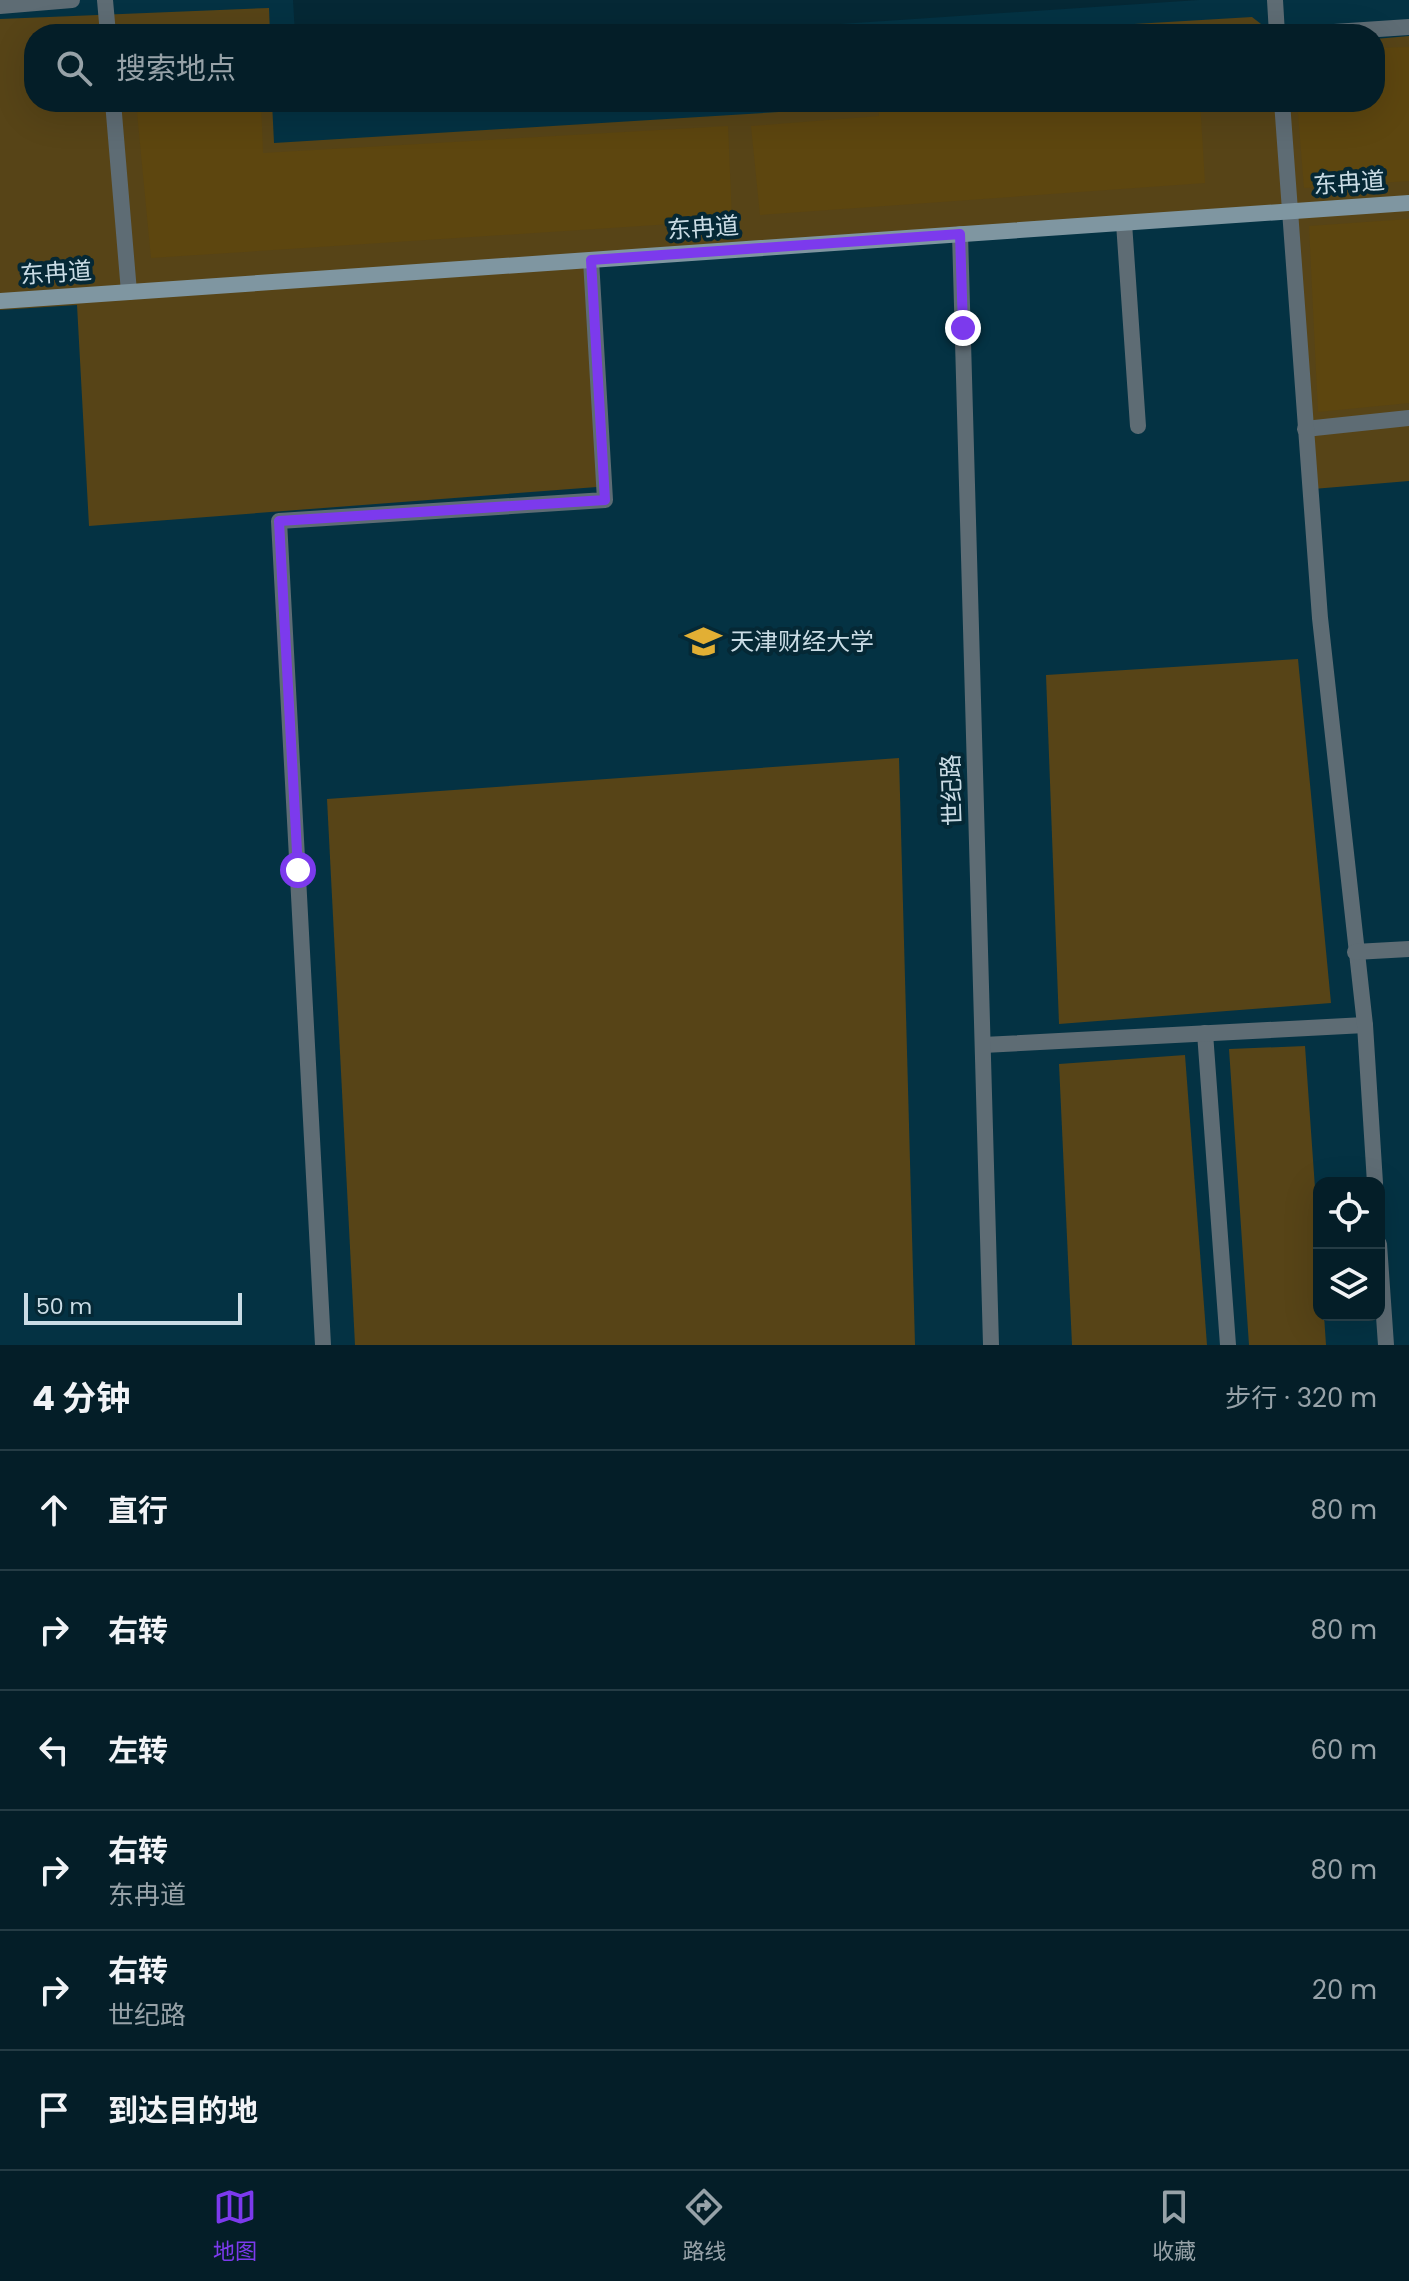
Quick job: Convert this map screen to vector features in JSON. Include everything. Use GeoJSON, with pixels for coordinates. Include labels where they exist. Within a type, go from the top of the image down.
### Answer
{"type":"FeatureCollection","features":[{"type":"Feature","properties":{"kind":"street"},"geometry":{"type":"LineString","coordinates":[[0,6],[72,0]]}},
{"type":"Feature","properties":{"kind":"street"},"geometry":{"type":"LineString","coordinates":[[105,0],[107,24]]}},
{"type":"Feature","properties":{"kind":"street"},"geometry":{"type":"LineString","coordinates":[[1275,0],[1276,24]]}},
{"type":"Feature","properties":{"kind":"street"},"geometry":{"type":"LineString","coordinates":[[1385,29],[1409,27]]}},
{"type":"Feature","properties":{"kind":"street"},"geometry":{"type":"LineString","coordinates":[[114,112],[129,292]]}},
{"type":"Feature","properties":{"kind":"street"},"geometry":{"type":"LineString","coordinates":[[1283,112],[1320,618],[1365,1025],[1375,1177]]}},
{"type":"Feature","properties":{"kind":"street","name":"东冉道"},"geometry":{"type":"LineString","coordinates":[[0,301],[1409,203]]}},
{"type":"Feature","properties":{"kind":"street"},"geometry":{"type":"LineString","coordinates":[[1124,223],[1138,426]]}},
{"type":"Feature","properties":{"kind":"street","name":"世纪路"},"geometry":{"type":"LineString","coordinates":[[960,234],[991,1345]]}},
{"type":"Feature","properties":{"kind":"street"},"geometry":{"type":"LineString","coordinates":[[323,1345],[279,521],[605,500],[591,260]]}},
{"type":"Feature","properties":{"kind":"street"},"geometry":{"type":"LineString","coordinates":[[1305,429],[1409,418]]}},
{"type":"Feature","properties":{"kind":"street"},"geometry":{"type":"LineString","coordinates":[[1355,952],[1409,949]]}},
{"type":"Feature","properties":{"kind":"street"},"geometry":{"type":"LineString","coordinates":[[983,1045],[1365,1025]]}},
{"type":"Feature","properties":{"kind":"street"},"geometry":{"type":"LineString","coordinates":[[1205,1033],[1228,1345]]}},
{"type":"Feature","properties":{"kind":"street"},"geometry":{"type":"LineString","coordinates":[[1379,1249],[1386,1345]]}},
{"type":"Feature","properties":{"kind":"shaded area","name":"天津财经大学"},"geometry":{"type":"Polygon","coordinates":[[[0,0],[293,0],[294,24],[24,24],[24,112],[1385,112],[1385,24],[840,24],[1199,0],[1409,0],[1409,1345],[0,1345],[0,0]]]}},
{"type":"Feature","properties":{"kind":"shaded area"},"geometry":{"type":"Polygon","coordinates":[[[269,8],[270,24],[24,24],[24,112],[272,112],[274,143],[780,112],[1385,112],[1385,38],[1409,36],[1409,481],[1313,489],[1284,209],[585,261],[597,487],[89,526],[77,305],[0,310],[0,19],[269,8]]]}},
{"type":"Feature","properties":{"kind":"shaded area"},"geometry":{"type":"Polygon","coordinates":[[[1252,17],[1261,24],[1133,24],[1252,17]]]}},
{"type":"Feature","properties":{"kind":"shaded area"},"geometry":{"type":"Polygon","coordinates":[[[1409,47],[1409,181],[1304,188],[1298,112],[1385,112],[1385,48],[1409,47]]]}},
{"type":"Feature","properties":{"kind":"shaded area"},"geometry":{"type":"Polygon","coordinates":[[[137,112],[261,112],[263,153],[728,126],[732,220],[151,258],[137,112]]]}},
{"type":"Feature","properties":{"kind":"shaded area"},"geometry":{"type":"Polygon","coordinates":[[[879,112],[1201,112],[1205,183],[760,215],[751,126],[879,116],[879,112]]]}},
{"type":"Feature","properties":{"kind":"shaded area"},"geometry":{"type":"Polygon","coordinates":[[[1409,219],[1409,403],[1318,412],[1309,226],[1409,219]]]}},
{"type":"Feature","properties":{"kind":"shaded area"},"geometry":{"type":"Polygon","coordinates":[[[1298,659],[1331,1003],[1059,1024],[1046,675],[1298,659]]]}},
{"type":"Feature","properties":{"kind":"shaded area"},"geometry":{"type":"Polygon","coordinates":[[[899,758],[915,1345],[355,1345],[327,799],[899,758]]]}},
{"type":"Feature","properties":{"kind":"shaded area"},"geometry":{"type":"Polygon","coordinates":[[[1305,1046],[1314,1177],[1313,1321],[1324,1321],[1326,1345],[1249,1345],[1229,1049],[1305,1046]]]}},
{"type":"Feature","properties":{"kind":"shaded area"},"geometry":{"type":"Polygon","coordinates":[[[1185,1055],[1207,1345],[1072,1345],[1059,1064],[1185,1055]]]}},
{"type":"Feature","properties":{"kind":"place","name":"天津财经大学"},"geometry":{"type":"Point","coordinates":[704,642]}},
{"type":"Feature","properties":{"kind":"route"},"geometry":{"type":"LineString","coordinates":[[298,870],[279,521],[605,500],[591,260],[960,234],[963,328]]}}]}
